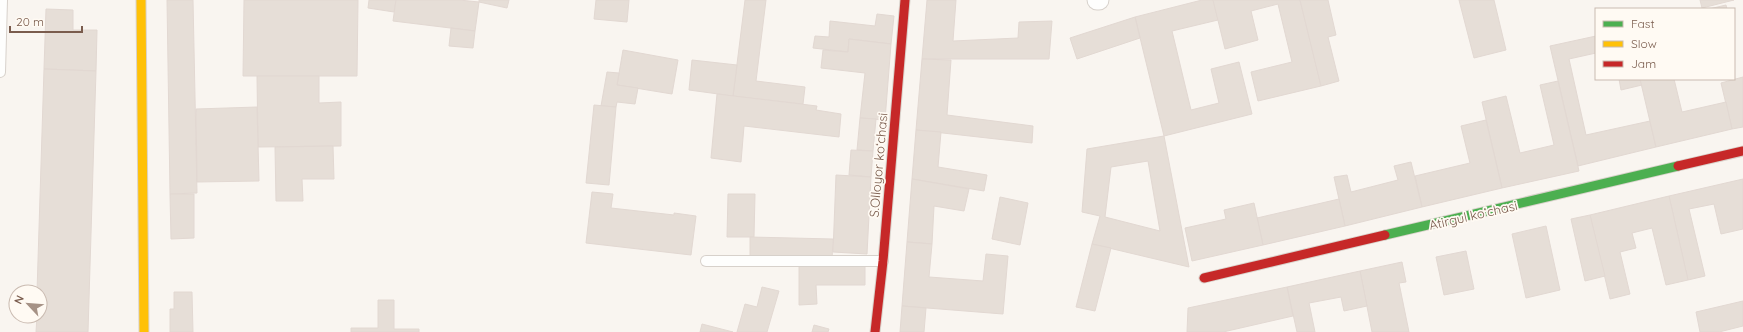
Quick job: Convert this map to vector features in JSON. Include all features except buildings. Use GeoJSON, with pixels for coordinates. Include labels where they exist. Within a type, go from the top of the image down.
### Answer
{"type":"FeatureCollection","features":[{"type":"Feature","properties":{"kind":"street"},"geometry":{"type":"LineString","coordinates":[[141,0],[144,332]]}},
{"type":"Feature","properties":{"kind":"street","name":"S.Olloyor koʻchasi"},"geometry":{"type":"LineString","coordinates":[[875,332],[883,261],[905,0]]}},
{"type":"Feature","properties":{"kind":"street","name":"Atirgul koʻchasi"},"geometry":{"type":"LineString","coordinates":[[1204,278],[1743,151]]}},
{"type":"Feature","properties":{"kind":"lane"},"geometry":{"type":"LineString","coordinates":[[0,72],[2,0]]}},
{"type":"Feature","properties":{"kind":"lane"},"geometry":{"type":"LineString","coordinates":[[706,260],[883,261]]}},
{"type":"Feature","properties":{"kind":"traffic: fast"},"geometry":{"type":"LineString","coordinates":[[1385,235],[1678,166]]}},
{"type":"Feature","properties":{"kind":"traffic: slow"},"geometry":{"type":"LineString","coordinates":[[141,0],[144,332]]}},
{"type":"Feature","properties":{"kind":"traffic: jam"},"geometry":{"type":"LineString","coordinates":[[875,332],[883,261],[905,0]]}},
{"type":"Feature","properties":{"kind":"traffic: jam"},"geometry":{"type":"LineString","coordinates":[[1678,166],[1743,151]]}},
{"type":"Feature","properties":{"kind":"traffic: jam"},"geometry":{"type":"LineString","coordinates":[[1204,278],[1385,235]]}}]}
